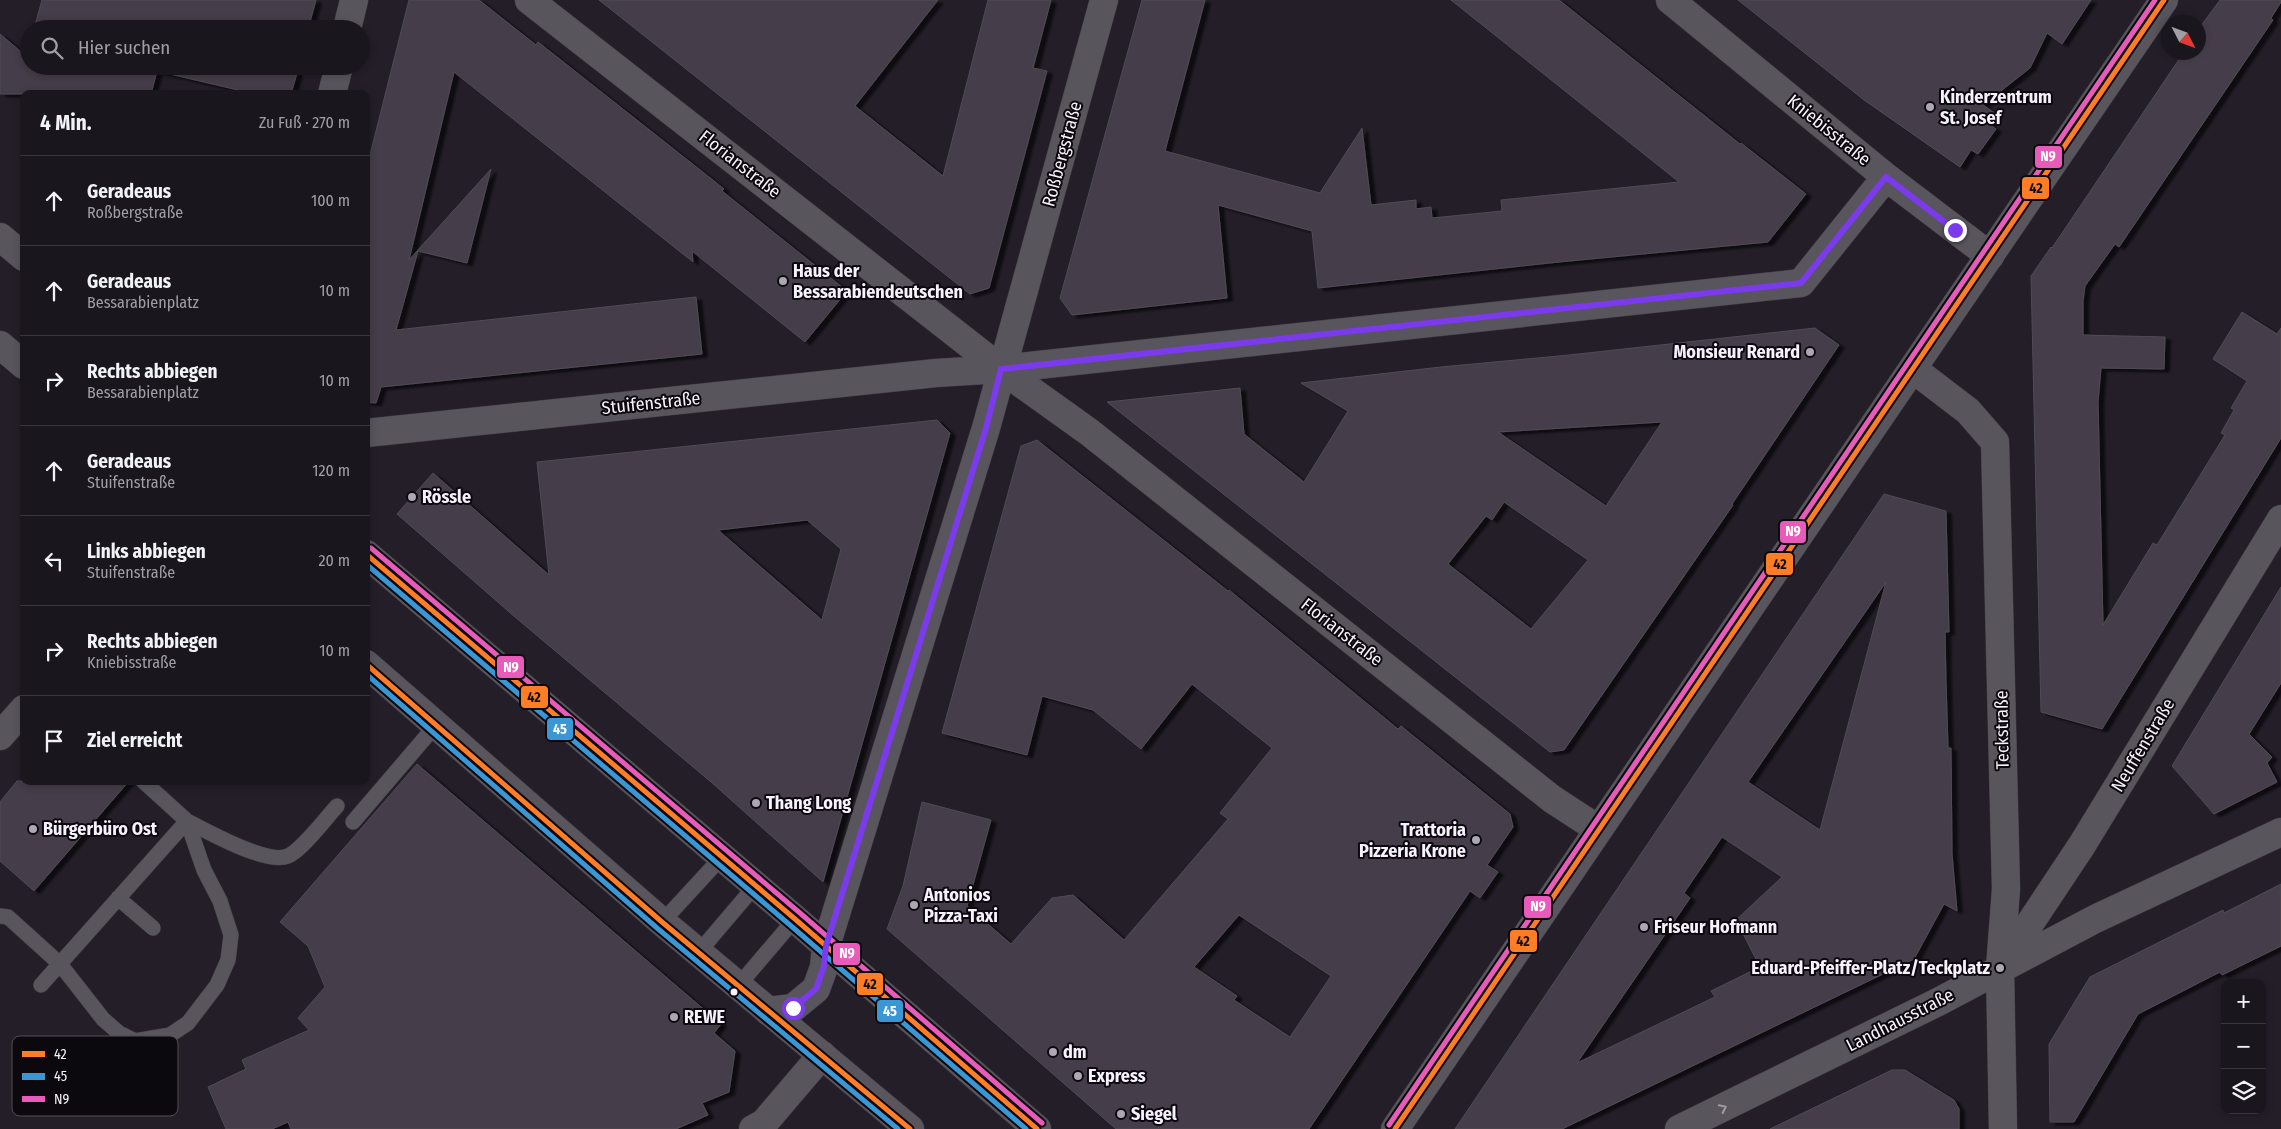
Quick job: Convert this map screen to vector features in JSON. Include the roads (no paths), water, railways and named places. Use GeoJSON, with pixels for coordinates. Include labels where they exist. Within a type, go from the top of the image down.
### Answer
{"type":"FeatureCollection","features":[{"type":"Feature","properties":{"kind":"street"},"geometry":{"type":"LineString","coordinates":[[350,20],[354,0]]}},
{"type":"Feature","properties":{"kind":"street","name":"Florianstraße"},"geometry":{"type":"LineString","coordinates":[[529,0],[1001,369],[1089,432],[1552,799],[1598,829]]}},
{"type":"Feature","properties":{"kind":"street","name":"Roßbergstraße"},"geometry":{"type":"LineString","coordinates":[[826,946],[986,428],[1104,0]]}},
{"type":"Feature","properties":{"kind":"street","name":"Kniebisstraße"},"geometry":{"type":"LineString","coordinates":[[1670,0],[1886,177],[1990,256]]}},
{"type":"Feature","properties":{"kind":"street"},"geometry":{"type":"LineString","coordinates":[[1395,1129],[2164,0]]}},
{"type":"Feature","properties":{"kind":"street"},"geometry":{"type":"LineString","coordinates":[[333,90],[336,75]]}},
{"type":"Feature","properties":{"kind":"street","name":"Stuifenstraße"},"geometry":{"type":"LineString","coordinates":[[370,433],[936,373],[1001,369],[1801,283],[1886,177]]}},
{"type":"Feature","properties":{"kind":"street"},"geometry":{"type":"LineString","coordinates":[[0,237],[20,254]]}},
{"type":"Feature","properties":{"kind":"street"},"geometry":{"type":"LineString","coordinates":[[0,344],[20,362]]}},
{"type":"Feature","properties":{"kind":"street","name":"Teckstraße"},"geometry":{"type":"LineString","coordinates":[[1913,369],[1968,411],[1995,442],[2006,889],[2000,968],[2003,1129]]}},
{"type":"Feature","properties":{"kind":"street","name":"Neuffenstraße"},"geometry":{"type":"LineString","coordinates":[[2000,968],[2082,845],[2281,520]]}},
{"type":"Feature","properties":{"kind":"street"},"geometry":{"type":"LineString","coordinates":[[370,557],[826,946],[1037,1129]]}},
{"type":"Feature","properties":{"kind":"street"},"geometry":{"type":"LineString","coordinates":[[370,667],[698,953],[910,1129]]}},
{"type":"Feature","properties":{"kind":"street"},"geometry":{"type":"LineString","coordinates":[[0,736],[20,714]]}},
{"type":"Feature","properties":{"kind":"street","name":"Landhausstraße"},"geometry":{"type":"LineString","coordinates":[[1679,1129],[1938,1002],[2095,919],[2281,832]]}},
{"type":"Feature","properties":{"kind":"street"},"geometry":{"type":"LineString","coordinates":[[768,1012],[793,1008],[816,989],[824,966],[826,946]]}},
{"type":"Feature","properties":{"kind":"street"},"geometry":{"type":"LineString","coordinates":[[752,1129],[764,1123],[822,1055]]}},
{"type":"Feature","properties":{"kind":"lane"},"geometry":{"type":"LineString","coordinates":[[353,822],[436,725]]}},
{"type":"Feature","properties":{"kind":"lane"},"geometry":{"type":"LineString","coordinates":[[147,785],[187,821],[269,858],[287,856],[297,850],[337,806]]}},
{"type":"Feature","properties":{"kind":"lane"},"geometry":{"type":"LineString","coordinates":[[41,985],[187,821]]}},
{"type":"Feature","properties":{"kind":"lane"},"geometry":{"type":"LineString","coordinates":[[164,1036],[170,1035],[188,1023],[216,985],[228,960],[231,935],[220,901],[204,870],[187,821]]}},
{"type":"Feature","properties":{"kind":"lane"},"geometry":{"type":"LineString","coordinates":[[662,922],[721,858]]}},
{"type":"Feature","properties":{"kind":"lane"},"geometry":{"type":"LineString","coordinates":[[698,953],[755,886]]}},
{"type":"Feature","properties":{"kind":"lane"},"geometry":{"type":"LineString","coordinates":[[118,898],[153,928]]}},
{"type":"Feature","properties":{"kind":"lane"},"geometry":{"type":"LineString","coordinates":[[0,916],[8,917],[60,964],[103,1020],[125,1036]]}},
{"type":"Feature","properties":{"kind":"lane"},"geometry":{"type":"LineString","coordinates":[[738,986],[795,920]]}},
{"type":"Feature","properties":{"kind":"place","name":"Kinderzentrum St. Josef"},"geometry":{"type":"Point","coordinates":[1930,107]}},
{"type":"Feature","properties":{"kind":"place","name":"Haus der Bessarabiendeutschen"},"geometry":{"type":"Point","coordinates":[783,281]}},
{"type":"Feature","properties":{"kind":"place","name":"Monsieur Renard"},"geometry":{"type":"Point","coordinates":[1810,352]}},
{"type":"Feature","properties":{"kind":"place","name":"Rössle"},"geometry":{"type":"Point","coordinates":[412,497]}},
{"type":"Feature","properties":{"kind":"place","name":"Thang Long"},"geometry":{"type":"Point","coordinates":[756,803]}},
{"type":"Feature","properties":{"kind":"place","name":"Bürgerbüro Ost"},"geometry":{"type":"Point","coordinates":[33,829]}},
{"type":"Feature","properties":{"kind":"place","name":"Trattoria Pizzeria Krone"},"geometry":{"type":"Point","coordinates":[1476,840]}},
{"type":"Feature","properties":{"kind":"place","name":"Antonios Pizza-Taxi"},"geometry":{"type":"Point","coordinates":[914,905]}},
{"type":"Feature","properties":{"kind":"place","name":"Friseur Hofmann"},"geometry":{"type":"Point","coordinates":[1644,927]}},
{"type":"Feature","properties":{"kind":"place","name":"Eduard-Pfeiffer-Platz/Teckplatz"},"geometry":{"type":"Point","coordinates":[2000,968]}},
{"type":"Feature","properties":{"kind":"place","name":"REWE"},"geometry":{"type":"Point","coordinates":[674,1017]}},
{"type":"Feature","properties":{"kind":"place","name":"dm"},"geometry":{"type":"Point","coordinates":[1053,1052]}},
{"type":"Feature","properties":{"kind":"place","name":"Express"},"geometry":{"type":"Point","coordinates":[1078,1076]}},
{"type":"Feature","properties":{"kind":"place","name":"Siegel"},"geometry":{"type":"Point","coordinates":[1121,1114]}}]}
